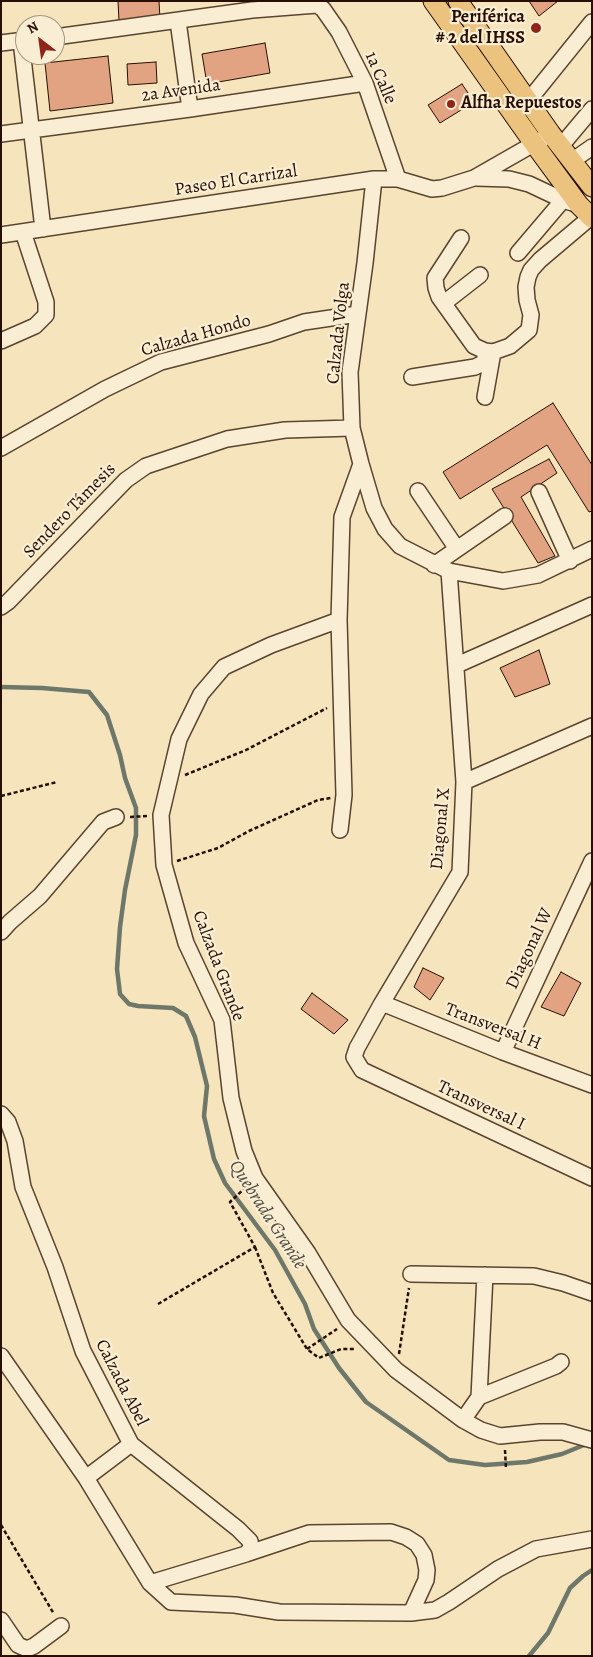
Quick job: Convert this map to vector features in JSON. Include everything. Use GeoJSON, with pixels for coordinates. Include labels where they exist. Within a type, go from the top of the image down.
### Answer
{"type":"FeatureCollection","features":[{"type":"Feature","properties":{"kind":"main road"},"geometry":{"type":"LineString","coordinates":[[433,1],[581,210]]}},
{"type":"Feature","properties":{"kind":"main road"},"geometry":{"type":"LineString","coordinates":[[458,1],[556,140],[592,187]]}},
{"type":"Feature","properties":{"kind":"street","name":"1a Calle"},"geometry":{"type":"LineString","coordinates":[[178,21],[252,10],[310,5],[317,5],[323,9],[339,32],[365,83],[398,179]]}},
{"type":"Feature","properties":{"kind":"street"},"geometry":{"type":"LineString","coordinates":[[65,36],[178,21],[190,109]]}},
{"type":"Feature","properties":{"kind":"street"},"geometry":{"type":"LineString","coordinates":[[513,114],[529,100],[592,22]]}},
{"type":"Feature","properties":{"kind":"street"},"geometry":{"type":"LineString","coordinates":[[1,42],[15,41]]}},
{"type":"Feature","properties":{"kind":"street"},"geometry":{"type":"LineString","coordinates":[[25,65],[43,229]]}},
{"type":"Feature","properties":{"kind":"street","name":"2a Avenida"},"geometry":{"type":"LineString","coordinates":[[1,134],[365,83]]}},
{"type":"Feature","properties":{"kind":"street","name":"Paseo El Carrizal"},"geometry":{"type":"LineString","coordinates":[[1,235],[374,179],[398,179],[418,186],[437,189],[474,178],[535,145],[556,140],[592,109]]}},
{"type":"Feature","properties":{"kind":"street"},"geometry":{"type":"LineString","coordinates":[[572,161],[592,146]]}},
{"type":"Feature","properties":{"kind":"street","name":"Paseo El Carrizal"},"geometry":{"type":"LineString","coordinates":[[474,178],[509,179],[529,184],[581,210]]}},
{"type":"Feature","properties":{"kind":"street","name":"Calzada Volga"},"geometry":{"type":"LineString","coordinates":[[374,179],[350,372],[352,428],[374,508],[385,529],[400,546],[449,572],[503,581],[538,575],[592,549]]}},
{"type":"Feature","properties":{"kind":"street"},"geometry":{"type":"LineString","coordinates":[[518,253],[581,210]]}},
{"type":"Feature","properties":{"kind":"street"},"geometry":{"type":"LineString","coordinates":[[461,238],[435,278],[436,288],[444,303],[474,346],[489,352],[510,346],[530,330],[531,315],[526,287],[528,277],[531,270],[581,210]]}},
{"type":"Feature","properties":{"kind":"street"},"geometry":{"type":"LineString","coordinates":[[1,341],[35,326],[46,315],[46,302],[23,232]]}},
{"type":"Feature","properties":{"kind":"street"},"geometry":{"type":"LineString","coordinates":[[444,303],[480,274]]}},
{"type":"Feature","properties":{"kind":"street","name":"Calzada Hondo"},"geometry":{"type":"LineString","coordinates":[[1,448],[105,389],[161,362],[269,334],[308,321],[358,314]]}},
{"type":"Feature","properties":{"kind":"street"},"geometry":{"type":"LineString","coordinates":[[412,378],[475,367],[483,363],[489,352]]}},
{"type":"Feature","properties":{"kind":"street"},"geometry":{"type":"LineString","coordinates":[[485,397],[489,352]]}},
{"type":"Feature","properties":{"kind":"street","name":"Sendero Támesis"},"geometry":{"type":"LineString","coordinates":[[1,607],[126,480],[146,466],[227,438],[285,430],[352,428]]}},
{"type":"Feature","properties":{"kind":"street"},"geometry":{"type":"LineString","coordinates":[[340,830],[344,795],[338,620],[342,517],[361,464]]}},
{"type":"Feature","properties":{"kind":"street"},"geometry":{"type":"LineString","coordinates":[[418,491],[457,549]]}},
{"type":"Feature","properties":{"kind":"street"},"geometry":{"type":"LineString","coordinates":[[539,492],[570,561]]}},
{"type":"Feature","properties":{"kind":"street"},"geometry":{"type":"LineString","coordinates":[[434,565],[505,516]]}},
{"type":"Feature","properties":{"kind":"street","name":"Diagonal X"},"geometry":{"type":"LineString","coordinates":[[357,1064],[354,1057],[357,1048],[460,872],[464,782],[449,572]]}},
{"type":"Feature","properties":{"kind":"street"},"geometry":{"type":"LineString","coordinates":[[457,665],[592,605]]}},
{"type":"Feature","properties":{"kind":"street","name":"Calzada Grande"},"geometry":{"type":"LineString","coordinates":[[338,620],[271,646],[224,667],[201,694],[178,739],[161,815],[164,865],[186,943],[222,1020],[231,1098],[244,1151],[255,1178],[308,1253],[348,1320],[396,1370],[463,1420],[481,1430],[500,1436],[563,1432],[592,1440]]}},
{"type":"Feature","properties":{"kind":"street"},"geometry":{"type":"LineString","coordinates":[[464,782],[592,726]]}},
{"type":"Feature","properties":{"kind":"street"},"geometry":{"type":"LineString","coordinates":[[1,932],[40,896],[103,822],[116,818]]}},
{"type":"Feature","properties":{"kind":"street","name":"Diagonal W"},"geometry":{"type":"LineString","coordinates":[[503,1052],[592,861]]}},
{"type":"Feature","properties":{"kind":"street","name":"Transversal H"},"geometry":{"type":"LineString","coordinates":[[382,1003],[503,1052],[592,1085]]}},
{"type":"Feature","properties":{"kind":"street","name":"Transversal I"},"geometry":{"type":"LineString","coordinates":[[357,1064],[362,1070],[592,1178]]}},
{"type":"Feature","properties":{"kind":"street","name":"Calzada Abel"},"geometry":{"type":"LineString","coordinates":[[1,1114],[8,1122],[15,1141],[23,1186],[55,1267],[83,1351],[131,1444],[250,1540],[251,1548],[246,1554]]}},
{"type":"Feature","properties":{"kind":"street"},"geometry":{"type":"LineString","coordinates":[[412,1274],[534,1276],[564,1282],[592,1293]]}},
{"type":"Feature","properties":{"kind":"street"},"geometry":{"type":"LineString","coordinates":[[463,1420],[479,1397],[485,1275]]}},
{"type":"Feature","properties":{"kind":"street"},"geometry":{"type":"LineString","coordinates":[[1,1356],[86,1478],[150,1583],[171,1602],[235,1605],[279,1612],[410,1613],[435,1610],[498,1569],[536,1549],[592,1539]]}},
{"type":"Feature","properties":{"kind":"street"},"geometry":{"type":"LineString","coordinates":[[479,1397],[556,1366],[561,1362]]}},
{"type":"Feature","properties":{"kind":"street"},"geometry":{"type":"LineString","coordinates":[[86,1478],[131,1444]]}},
{"type":"Feature","properties":{"kind":"street"},"geometry":{"type":"LineString","coordinates":[[150,1583],[309,1533],[391,1532],[406,1537],[417,1544],[424,1555],[427,1570],[426,1580],[410,1613]]}},
{"type":"Feature","properties":{"kind":"street"},"geometry":{"type":"LineString","coordinates":[[1,1620],[18,1645],[27,1649],[61,1626]]}},
{"type":"Feature","properties":{"kind":"path"},"geometry":{"type":"LineString","coordinates":[[168,782],[246,750],[340,701]]}},
{"type":"Feature","properties":{"kind":"path"},"geometry":{"type":"LineString","coordinates":[[1,796],[57,782]]}},
{"type":"Feature","properties":{"kind":"path"},"geometry":{"type":"LineString","coordinates":[[164,865],[218,848],[249,831],[318,800],[344,795]]}},
{"type":"Feature","properties":{"kind":"path"},"geometry":{"type":"LineString","coordinates":[[116,818],[149,815]]}},
{"type":"Feature","properties":{"kind":"path"},"geometry":{"type":"LineString","coordinates":[[247,1186],[230,1202],[255,1247],[273,1293],[309,1348],[320,1358],[341,1349]]}},
{"type":"Feature","properties":{"kind":"path"},"geometry":{"type":"LineString","coordinates":[[158,1304],[255,1247]]}},
{"type":"Feature","properties":{"kind":"path"},"geometry":{"type":"LineString","coordinates":[[396,1370],[412,1274]]}},
{"type":"Feature","properties":{"kind":"path"},"geometry":{"type":"LineString","coordinates":[[309,1348],[331,1333]]}},
{"type":"Feature","properties":{"kind":"path"},"geometry":{"type":"LineString","coordinates":[[504,1450],[506,1468]]}},
{"type":"Feature","properties":{"kind":"path"},"geometry":{"type":"LineString","coordinates":[[1,1526],[61,1626]]}},
{"type":"Feature","properties":{"kind":"building"},"geometry":{"type":"Polygon","coordinates":[[[118,1],[159,1],[160,19],[119,21],[118,1]]]}},
{"type":"Feature","properties":{"kind":"building"},"geometry":{"type":"Polygon","coordinates":[[[529,1],[558,1],[539,16],[529,1]]]}},
{"type":"Feature","properties":{"kind":"building"},"geometry":{"type":"Polygon","coordinates":[[[265,43],[270,73],[207,84],[202,54],[265,43]]]}},
{"type":"Feature","properties":{"kind":"building"},"geometry":{"type":"Polygon","coordinates":[[[108,56],[113,103],[50,111],[45,65],[65,65],[65,61],[108,56]]]}},
{"type":"Feature","properties":{"kind":"building"},"geometry":{"type":"Polygon","coordinates":[[[156,62],[157,83],[128,85],[127,64],[156,62]]]}},
{"type":"Feature","properties":{"kind":"building","name":"Alfha Repuestos"},"geometry":{"type":"Polygon","coordinates":[[[462,84],[474,102],[440,123],[428,105],[462,84]]]}},
{"type":"Feature","properties":{"kind":"building"},"geometry":{"type":"Polygon","coordinates":[[[553,403],[592,465],[592,511],[589,512],[547,445],[460,499],[443,472],[553,403]]]}},
{"type":"Feature","properties":{"kind":"building"},"geometry":{"type":"Polygon","coordinates":[[[549,459],[557,473],[521,497],[555,556],[538,563],[492,489],[549,459]]]}},
{"type":"Feature","properties":{"kind":"building"},"geometry":{"type":"Polygon","coordinates":[[[539,650],[550,684],[515,697],[500,668],[539,650]]]}},
{"type":"Feature","properties":{"kind":"building"},"geometry":{"type":"Polygon","coordinates":[[[423,968],[444,978],[430,1000],[414,987],[423,968]]]}},
{"type":"Feature","properties":{"kind":"building"},"geometry":{"type":"Polygon","coordinates":[[[561,972],[581,983],[564,1016],[541,1007],[561,972]]]}},
{"type":"Feature","properties":{"kind":"building"},"geometry":{"type":"Polygon","coordinates":[[[312,993],[348,1020],[334,1034],[301,1009],[312,993]]]}},
{"type":"Feature","properties":{"kind":"waterway","name":"Quebrada Grande"},"geometry":{"type":"LineString","coordinates":[[1,687],[89,692],[107,715],[120,755],[125,778],[136,808],[136,835],[120,927],[117,969],[120,994],[129,1004],[173,1008],[186,1016],[195,1037],[207,1086],[204,1116],[214,1159],[225,1183],[275,1250],[305,1304],[314,1329],[339,1368],[366,1402],[449,1460],[485,1465],[527,1462],[562,1454],[589,1443]]}},
{"type":"Feature","properties":{"kind":"waterway"},"geometry":{"type":"LineString","coordinates":[[529,1656],[548,1633],[570,1588],[592,1570]]}},
{"type":"Feature","properties":{"kind":"place","name":"Periférica # 2 del IHSS"},"geometry":{"type":"Point","coordinates":[536,28]}},
{"type":"Feature","properties":{"kind":"place","name":"Alfha Repuestos"},"geometry":{"type":"Point","coordinates":[451,104]}}]}
